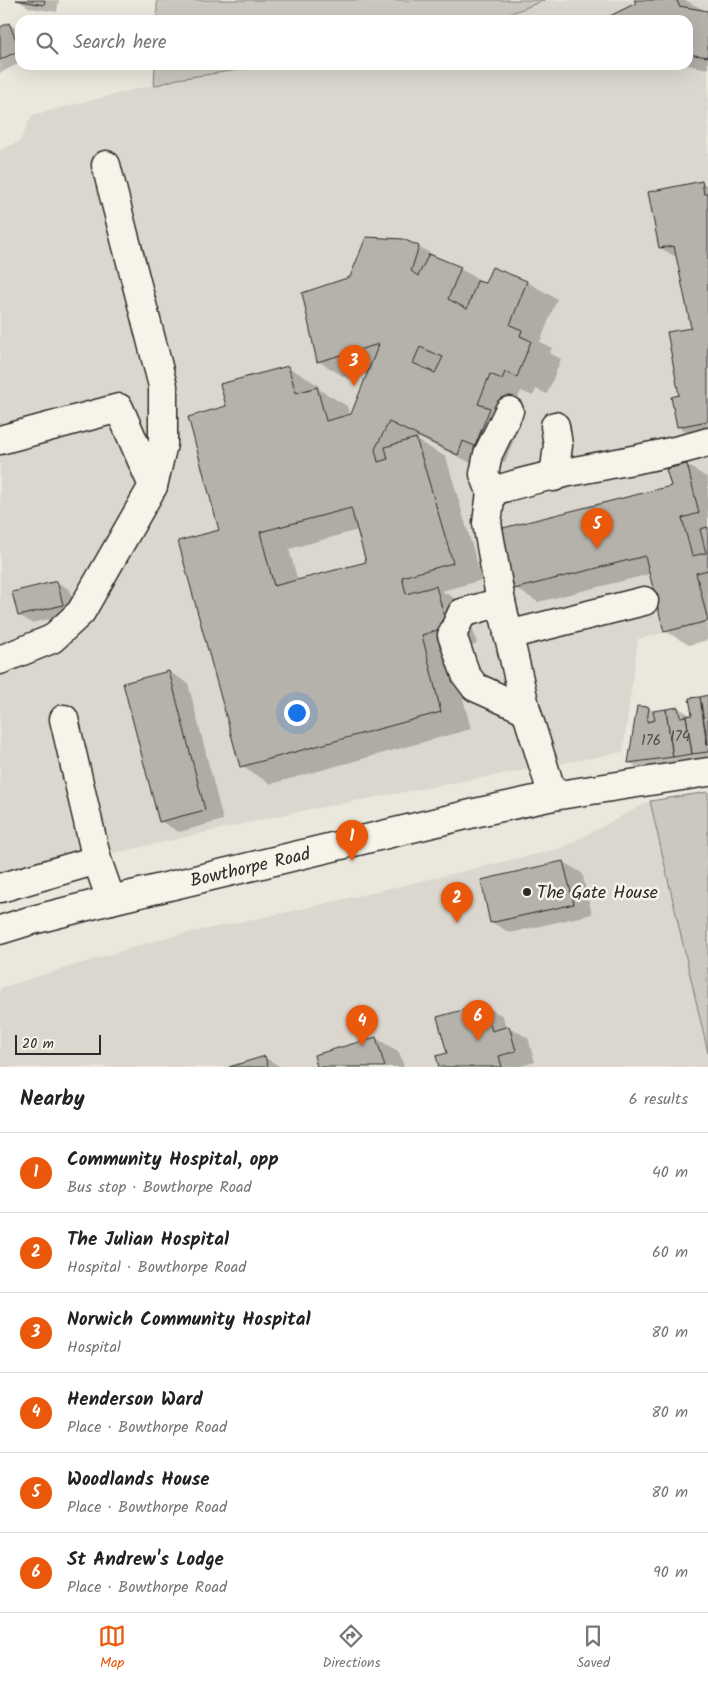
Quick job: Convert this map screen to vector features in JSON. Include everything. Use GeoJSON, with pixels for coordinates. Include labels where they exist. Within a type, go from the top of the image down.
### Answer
{"type":"FeatureCollection","features":[{"type":"Feature","properties":{"kind":"street"},"geometry":{"type":"LineString","coordinates":[[0,660],[52,639],[81,612],[153,486],[163,444],[163,386],[106,165]]}},
{"type":"Feature","properties":{"kind":"street"},"geometry":{"type":"LineString","coordinates":[[0,440],[119,408],[153,486]]}},
{"type":"Feature","properties":{"kind":"street"},"geometry":{"type":"LineString","coordinates":[[509,411],[488,454],[484,474],[491,492],[487,523],[501,602],[526,710],[553,796]]}},
{"type":"Feature","properties":{"kind":"street"},"geometry":{"type":"LineString","coordinates":[[554,476],[558,445],[555,426]]}},
{"type":"Feature","properties":{"kind":"street"},"geometry":{"type":"LineString","coordinates":[[491,492],[524,481],[674,453],[708,442]]}},
{"type":"Feature","properties":{"kind":"street"},"geometry":{"type":"LineString","coordinates":[[508,634],[644,601]]}},
{"type":"Feature","properties":{"kind":"street"},"geometry":{"type":"LineString","coordinates":[[501,602],[462,613],[452,634],[466,675],[475,687],[526,710]]}},
{"type":"Feature","properties":{"kind":"street"},"geometry":{"type":"LineString","coordinates":[[64,719],[97,860],[111,900]]}},
{"type":"Feature","properties":{"kind":"street","name":"Bowthorpe Road"},"geometry":{"type":"LineString","coordinates":[[0,930],[29,920],[480,812],[553,796],[708,772]]}},
{"type":"Feature","properties":{"kind":"street"},"geometry":{"type":"LineString","coordinates":[[0,888],[97,860]]}},
{"type":"Feature","properties":{"kind":"shaded area"},"geometry":{"type":"Polygon","coordinates":[[[157,0],[545,0],[507,15],[157,15],[157,0]]]}},
{"type":"Feature","properties":{"kind":"shaded area"},"geometry":{"type":"Polygon","coordinates":[[[545,0],[708,0],[708,622],[638,639],[623,752],[301,811],[115,853],[0,886],[0,150],[20,141],[32,115],[177,79],[238,70],[693,70],[693,15],[507,15],[545,0]]]}},
{"type":"Feature","properties":{"kind":"shaded area"},"geometry":{"type":"Polygon","coordinates":[[[155,70],[238,70],[177,79],[154,86],[155,70]]]}},
{"type":"Feature","properties":{"kind":"shaded area"},"geometry":{"type":"Polygon","coordinates":[[[708,792],[708,1053],[650,801],[708,792]]]}},
{"type":"Feature","properties":{"kind":"shaded area"},"geometry":{"type":"Polygon","coordinates":[[[650,801],[708,1053],[708,1067],[0,1067],[0,988],[164,938],[306,908],[562,848],[650,801]]]}},
{"type":"Feature","properties":{"kind":"building"},"geometry":{"type":"Polygon","coordinates":[[[16,0],[45,0],[44,5],[16,0]]]}},
{"type":"Feature","properties":{"kind":"building"},"geometry":{"type":"Polygon","coordinates":[[[634,0],[677,0],[679,6],[708,11],[708,57],[693,55],[693,15],[612,15],[636,3],[634,0]]]}},
{"type":"Feature","properties":{"kind":"building"},"geometry":{"type":"Polygon","coordinates":[[[9,23],[15,38],[15,52],[0,60],[0,27],[9,23]]]}},
{"type":"Feature","properties":{"kind":"building"},"geometry":{"type":"Polygon","coordinates":[[[702,181],[704,194],[708,193],[708,421],[677,427],[671,397],[679,395],[667,332],[691,328],[674,246],[659,248],[648,192],[702,181]]]}},
{"type":"Feature","properties":{"kind":"building"},"geometry":{"type":"Polygon","coordinates":[[[366,237],[403,239],[419,246],[411,271],[418,276],[429,254],[461,267],[448,299],[467,309],[477,281],[485,283],[492,267],[527,281],[510,325],[522,330],[520,336],[531,341],[517,377],[505,372],[502,379],[490,374],[478,404],[490,408],[475,446],[463,441],[458,455],[389,422],[375,449],[378,462],[388,459],[385,447],[416,438],[453,563],[402,577],[406,594],[436,586],[447,627],[422,635],[441,712],[240,767],[178,541],[219,530],[188,417],[226,406],[220,384],[288,366],[296,393],[317,387],[326,421],[351,414],[379,344],[317,362],[302,293],[350,277],[366,237]],[[420,347],[413,363],[435,373],[443,357],[420,347]],[[351,508],[260,532],[274,586],[366,562],[351,508]]]}},
{"type":"Feature","properties":{"kind":"building"},"geometry":{"type":"Polygon","coordinates":[[[687,464],[699,513],[682,518],[692,556],[706,553],[700,529],[708,527],[708,570],[696,573],[708,621],[664,632],[645,556],[514,589],[499,529],[671,486],[666,469],[687,464]]]}},
{"type":"Feature","properties":{"kind":"building"},"geometry":{"type":"Polygon","coordinates":[[[57,581],[63,605],[18,616],[12,592],[57,581]]]}},
{"type":"Feature","properties":{"kind":"building"},"geometry":{"type":"Polygon","coordinates":[[[169,671],[205,810],[159,822],[123,683],[169,671]]]}},
{"type":"Feature","properties":{"kind":"building"},"geometry":{"type":"Polygon","coordinates":[[[708,695],[708,746],[700,697],[708,695]]]}},
{"type":"Feature","properties":{"kind":"building"},"geometry":{"type":"Polygon","coordinates":[[[700,697],[708,752],[692,754],[686,716],[692,715],[689,698],[700,697]]]}},
{"type":"Feature","properties":{"kind":"building"},"geometry":{"type":"Polygon","coordinates":[[[637,706],[649,707],[647,722],[655,720],[653,711],[666,709],[673,757],[628,763],[637,706]]]}},
{"type":"Feature","properties":{"kind":"building"},"geometry":{"type":"Polygon","coordinates":[[[678,707],[680,717],[686,716],[692,754],[673,757],[666,709],[678,707]]]}},
{"type":"Feature","properties":{"kind":"building","name":"The Gate House"},"geometry":{"type":"Polygon","coordinates":[[[563,861],[574,904],[490,923],[481,880],[563,861]]]}},
{"type":"Feature","properties":{"kind":"building"},"geometry":{"type":"Polygon","coordinates":[[[484,1004],[492,1031],[509,1026],[516,1051],[499,1056],[502,1067],[439,1067],[436,1056],[447,1053],[437,1017],[484,1004]]]}},
{"type":"Feature","properties":{"kind":"building"},"geometry":{"type":"Polygon","coordinates":[[[376,1037],[385,1067],[317,1067],[314,1055],[376,1037]]]}},
{"type":"Feature","properties":{"kind":"building"},"geometry":{"type":"Polygon","coordinates":[[[265,1056],[268,1067],[229,1067],[265,1056]]]}},
{"type":"Feature","properties":{"kind":"place","name":"Norwich Community Hospital"},"geometry":{"type":"Point","coordinates":[354,386]}},
{"type":"Feature","properties":{"kind":"place","name":"Woodlands House"},"geometry":{"type":"Point","coordinates":[597,549]}},
{"type":"Feature","properties":{"kind":"place","name":"Community Hospital, opp"},"geometry":{"type":"Point","coordinates":[352,861]}},
{"type":"Feature","properties":{"kind":"place","name":"The Gate House"},"geometry":{"type":"Point","coordinates":[527,892]}},
{"type":"Feature","properties":{"kind":"place","name":"The Julian Hospital"},"geometry":{"type":"Point","coordinates":[457,923]}},
{"type":"Feature","properties":{"kind":"place","name":"St Andrew's Lodge"},"geometry":{"type":"Point","coordinates":[478,1041]}},
{"type":"Feature","properties":{"kind":"place","name":"Henderson Ward"},"geometry":{"type":"Point","coordinates":[362,1046]}}]}
